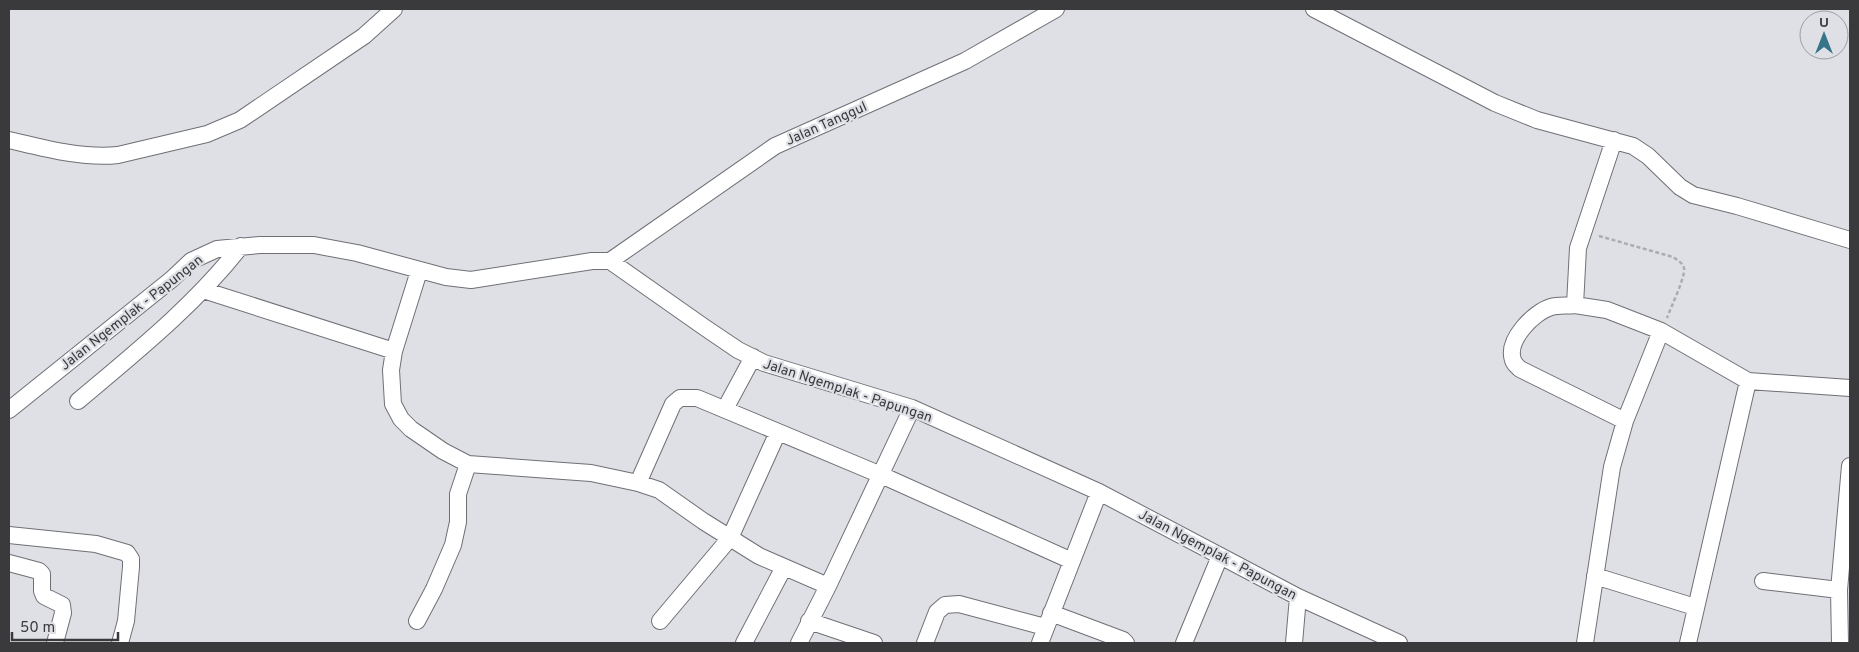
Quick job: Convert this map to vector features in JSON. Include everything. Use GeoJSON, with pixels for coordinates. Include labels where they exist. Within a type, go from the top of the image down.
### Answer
{"type":"FeatureCollection","features":[{"type":"Feature","properties":{"kind":"street"},"geometry":{"type":"LineString","coordinates":[[9,140],[46,149],[104,157],[126,154],[207,134],[240,120],[364,36],[394,9]]}},
{"type":"Feature","properties":{"kind":"street","name":"Jalan Tanggul"},"geometry":{"type":"LineString","coordinates":[[610,261],[775,146],[965,60],[1056,9]]}},
{"type":"Feature","properties":{"kind":"street"},"geometry":{"type":"LineString","coordinates":[[1314,9],[1495,103],[1537,120],[1614,140],[1642,151],[1680,187],[1693,195],[1737,206],[1850,240]]}},
{"type":"Feature","properties":{"kind":"street"},"geometry":{"type":"LineString","coordinates":[[1575,305],[1578,248],[1614,140]]}},
{"type":"Feature","properties":{"kind":"street","name":"Jalan Ngemplak - Papungan"},"geometry":{"type":"LineString","coordinates":[[9,410],[172,279],[191,261],[230,247],[314,245],[357,253],[446,277],[472,280],[592,261],[610,261],[738,350],[764,363],[912,408],[1099,492],[1298,597],[1399,643]]}},
{"type":"Feature","properties":{"kind":"street"},"geometry":{"type":"LineString","coordinates":[[78,401],[146,343],[203,290],[228,263],[230,247]]}},
{"type":"Feature","properties":{"kind":"street"},"geometry":{"type":"LineString","coordinates":[[419,271],[394,351],[391,370],[393,404],[401,420],[411,429],[443,451],[468,464],[592,473],[638,483],[659,490],[759,556],[828,586]]}},
{"type":"Feature","properties":{"kind":"street"},"geometry":{"type":"LineString","coordinates":[[203,290],[394,351]]}},
{"type":"Feature","properties":{"kind":"street"},"geometry":{"type":"LineString","coordinates":[[1625,421],[1520,369],[1513,362],[1512,352],[1515,340],[1523,327],[1538,313],[1552,307],[1575,305],[1607,310],[1661,331],[1748,381],[1850,388]]}},
{"type":"Feature","properties":{"kind":"street"},"geometry":{"type":"LineString","coordinates":[[1585,643],[1612,467],[1625,421],[1661,331]]}},
{"type":"Feature","properties":{"kind":"street"},"geometry":{"type":"LineString","coordinates":[[725,409],[753,357]]}},
{"type":"Feature","properties":{"kind":"street"},"geometry":{"type":"LineString","coordinates":[[1688,643],[1748,381]]}},
{"type":"Feature","properties":{"kind":"street"},"geometry":{"type":"LineString","coordinates":[[638,483],[674,404],[680,398],[697,398],[881,476],[1072,561]]}},
{"type":"Feature","properties":{"kind":"street"},"geometry":{"type":"LineString","coordinates":[[798,643],[828,586],[912,408]]}},
{"type":"Feature","properties":{"kind":"street"},"geometry":{"type":"LineString","coordinates":[[660,621],[730,538],[778,432]]}},
{"type":"Feature","properties":{"kind":"street"},"geometry":{"type":"LineString","coordinates":[[417,621],[434,589],[453,545],[458,522],[458,494],[468,464]]}},
{"type":"Feature","properties":{"kind":"street"},"geometry":{"type":"LineString","coordinates":[[1840,643],[1839,590],[1850,466]]}},
{"type":"Feature","properties":{"kind":"street"},"geometry":{"type":"LineString","coordinates":[[1040,643],[1099,492]]}},
{"type":"Feature","properties":{"kind":"street"},"geometry":{"type":"LineString","coordinates":[[9,535],[96,544],[126,553],[130,559],[131,567],[126,621],[120,643]]}},
{"type":"Feature","properties":{"kind":"street"},"geometry":{"type":"LineString","coordinates":[[1184,643],[1220,556]]}},
{"type":"Feature","properties":{"kind":"street"},"geometry":{"type":"LineString","coordinates":[[9,563],[41,573],[43,594],[62,605],[63,613],[55,643]]}},
{"type":"Feature","properties":{"kind":"street"},"geometry":{"type":"LineString","coordinates":[[744,643],[784,567]]}},
{"type":"Feature","properties":{"kind":"street"},"geometry":{"type":"LineString","coordinates":[[1595,576],[1695,607]]}},
{"type":"Feature","properties":{"kind":"street"},"geometry":{"type":"LineString","coordinates":[[1763,581],[1839,590]]}},
{"type":"Feature","properties":{"kind":"street"},"geometry":{"type":"LineString","coordinates":[[1294,643],[1298,597]]}},
{"type":"Feature","properties":{"kind":"street"},"geometry":{"type":"LineString","coordinates":[[925,643],[937,612],[945,605],[958,604],[1048,620],[1123,640],[1126,643]]}},
{"type":"Feature","properties":{"kind":"street"},"geometry":{"type":"LineString","coordinates":[[809,621],[874,643]]}},
{"type":"Feature","properties":{"kind":"path"},"geometry":{"type":"LineString","coordinates":[[1583,231],[1673,257],[1681,262],[1684,269],[1683,278],[1661,331]]}}]}
